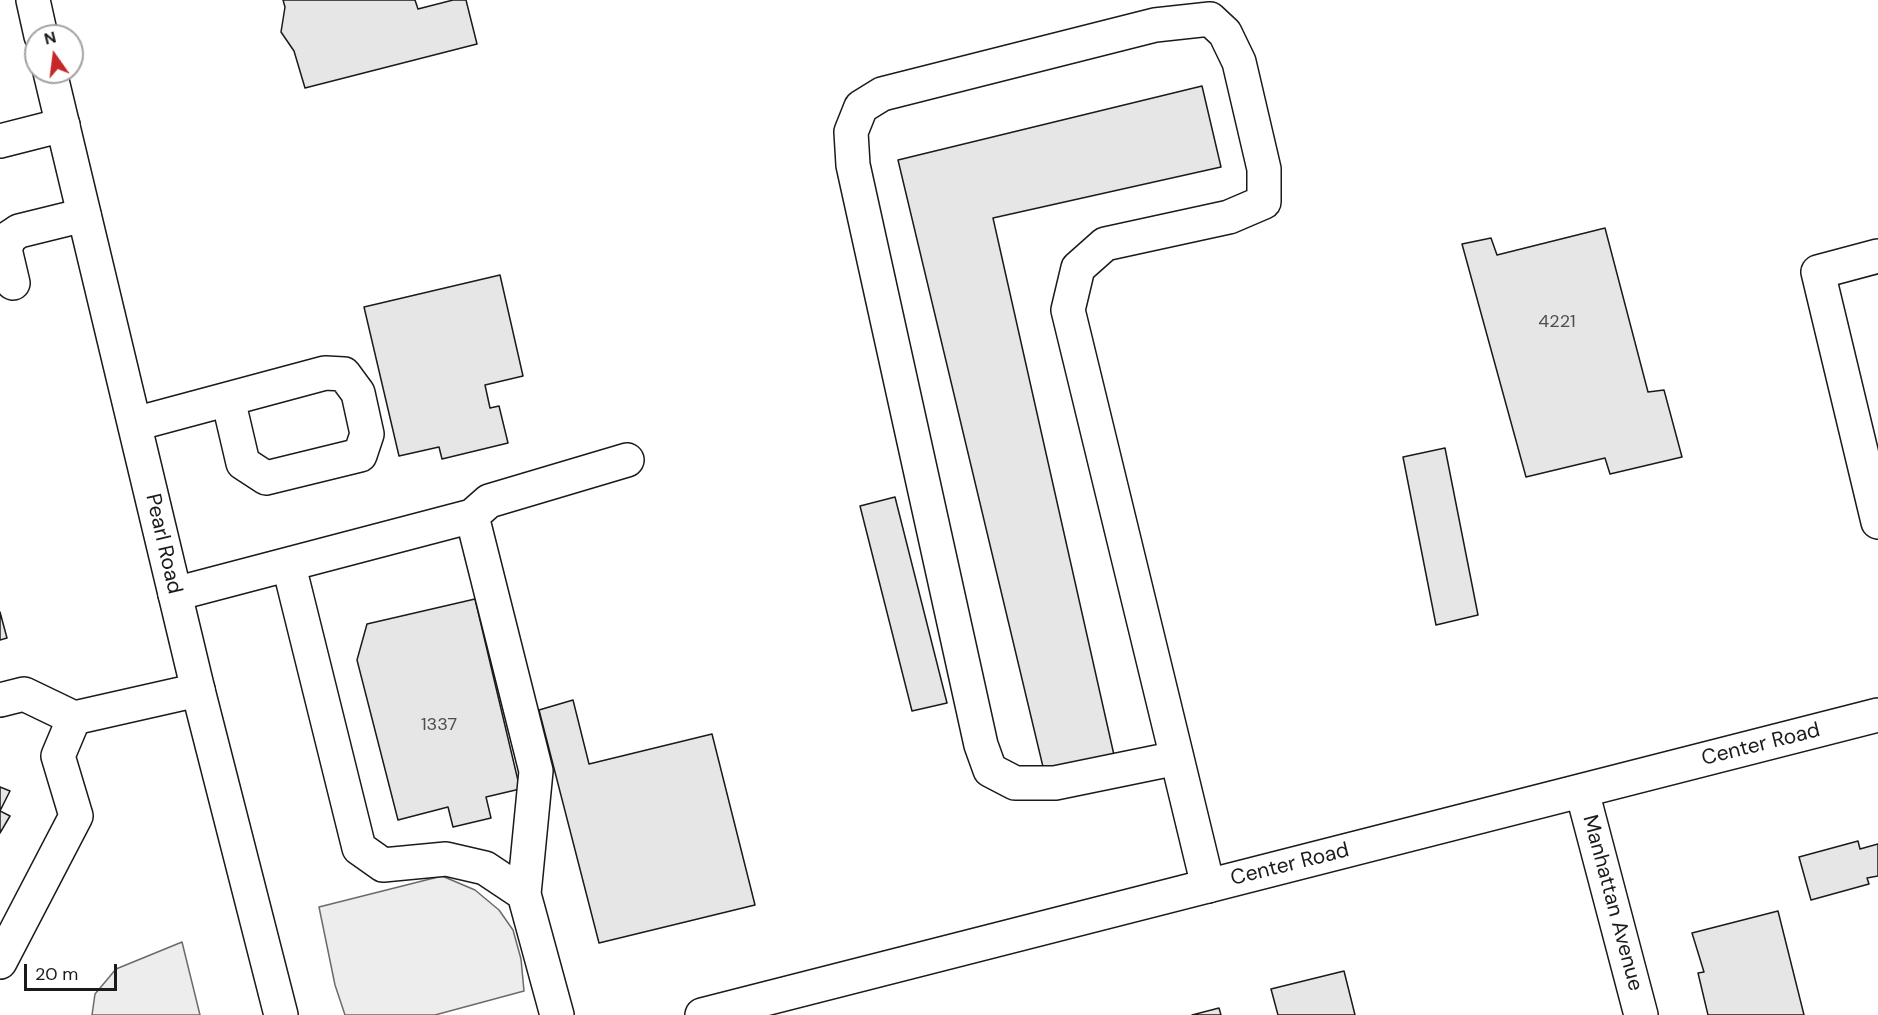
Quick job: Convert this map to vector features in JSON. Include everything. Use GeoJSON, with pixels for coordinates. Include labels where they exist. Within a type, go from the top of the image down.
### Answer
{"type":"FeatureCollection","features":[{"type":"Feature","properties":{"kind":"main road"},"geometry":{"type":"LineString","coordinates":[[33,0],[39,24]]}},
{"type":"Feature","properties":{"kind":"main road"},"geometry":{"type":"LineString","coordinates":[[1177,758],[1055,783],[1015,783],[990,770],[981,744],[853,165],[851,132],[861,107],[882,94],[1155,25],[1210,19],[1225,33],[1239,63],[1264,169],[1264,202],[1229,217],[1105,244],[1078,268],[1068,310],[1177,758],[1208,886]]}},
{"type":"Feature","properties":{"kind":"main road","name":"Pearl Road"},"geometry":{"type":"LineString","coordinates":[[53,84],[198,690],[281,1015]]}},
{"type":"Feature","properties":{"kind":"main road"},"geometry":{"type":"LineString","coordinates":[[0,141],[63,125]]}},
{"type":"Feature","properties":{"kind":"main road"},"geometry":{"type":"LineString","coordinates":[[13,283],[5,249],[10,237],[19,231],[84,214]]}},
{"type":"Feature","properties":{"kind":"main road"},"geometry":{"type":"LineString","coordinates":[[1878,256],[1818,272],[1878,522]]}},
{"type":"Feature","properties":{"kind":"main road"},"geometry":{"type":"LineString","coordinates":[[135,424],[228,399]]}},
{"type":"Feature","properties":{"kind":"main road"},"geometry":{"type":"LineString","coordinates":[[175,594],[289,566],[472,516],[489,501],[627,460]]}},
{"type":"Feature","properties":{"kind":"main road"},"geometry":{"type":"LineString","coordinates":[[472,516],[536,771],[524,894],[557,1015]]}},
{"type":"Feature","properties":{"kind":"main road"},"geometry":{"type":"LineString","coordinates":[[289,566],[359,848],[383,865],[446,859],[485,868],[524,894]]}},
{"type":"Feature","properties":{"kind":"main road"},"geometry":{"type":"LineString","coordinates":[[0,700],[24,694],[74,718],[198,690]]}},
{"type":"Feature","properties":{"kind":"main road","name":"Center Road"},"geometry":{"type":"LineString","coordinates":[[702,1015],[1878,715]]}},
{"type":"Feature","properties":{"kind":"main road"},"geometry":{"type":"LineString","coordinates":[[0,962],[76,816],[58,756],[74,718]]}},
{"type":"Feature","properties":{"kind":"main road","name":"Manhattan Avenue"},"geometry":{"type":"LineString","coordinates":[[1582,791],[1641,1015]]}},
{"type":"Feature","properties":{"kind":"shaded area"},"geometry":{"type":"Polygon","coordinates":[[[442,876],[475,890],[499,910],[513,930],[521,959],[524,991],[435,1015],[345,1015],[335,985],[319,907],[442,876]]]}},
{"type":"Feature","properties":{"kind":"shaded area"},"geometry":{"type":"Polygon","coordinates":[[[182,942],[200,1015],[92,1015],[95,994],[116,969],[182,942]]]}},
{"type":"Feature","properties":{"kind":"building"},"geometry":{"type":"Polygon","coordinates":[[[283,0],[415,0],[418,9],[453,0],[466,0],[477,44],[305,88],[294,51],[281,32],[285,7],[283,0]]]}},
{"type":"Feature","properties":{"kind":"building"},"geometry":{"type":"Polygon","coordinates":[[[1202,86],[1221,167],[993,218],[1114,755],[1044,771],[898,160],[1202,86]]]}},
{"type":"Feature","properties":{"kind":"building"},"geometry":{"type":"Polygon","coordinates":[[[1605,228],[1648,392],[1664,390],[1682,457],[1610,474],[1605,458],[1526,477],[1462,244],[1491,238],[1497,255],[1605,228]]]}},
{"type":"Feature","properties":{"kind":"building"},"geometry":{"type":"Polygon","coordinates":[[[500,275],[523,376],[485,385],[490,408],[499,406],[508,443],[442,459],[439,447],[399,456],[364,307],[500,275]]]}},
{"type":"Feature","properties":{"kind":"building"},"geometry":{"type":"Polygon","coordinates":[[[1445,448],[1478,615],[1436,625],[1403,457],[1445,448]]]}},
{"type":"Feature","properties":{"kind":"building"},"geometry":{"type":"Polygon","coordinates":[[[895,497],[947,703],[912,711],[860,506],[895,497]]]}},
{"type":"Feature","properties":{"kind":"building"},"geometry":{"type":"Polygon","coordinates":[[[475,599],[520,789],[486,797],[491,818],[453,827],[448,807],[398,820],[357,660],[367,624],[475,599]]]}},
{"type":"Feature","properties":{"kind":"building"},"geometry":{"type":"Polygon","coordinates":[[[0,612],[7,638],[0,640],[0,612]]]}},
{"type":"Feature","properties":{"kind":"building"},"geometry":{"type":"Polygon","coordinates":[[[573,700],[589,764],[712,734],[755,905],[599,943],[539,710],[573,700]]]}},
{"type":"Feature","properties":{"kind":"building"},"geometry":{"type":"Polygon","coordinates":[[[0,787],[10,791],[0,811],[0,787]]]}},
{"type":"Feature","properties":{"kind":"building"},"geometry":{"type":"Polygon","coordinates":[[[0,811],[10,816],[0,833],[0,811]]]}},
{"type":"Feature","properties":{"kind":"building"},"geometry":{"type":"Polygon","coordinates":[[[1858,841],[1860,849],[1878,844],[1878,876],[1867,878],[1869,884],[1811,900],[1799,857],[1858,841]]]}},
{"type":"Feature","properties":{"kind":"building"},"geometry":{"type":"Polygon","coordinates":[[[1778,911],[1804,1015],[1708,1015],[1698,973],[1704,972],[1692,933],[1778,911]]]}},
{"type":"Feature","properties":{"kind":"building"},"geometry":{"type":"Polygon","coordinates":[[[1344,971],[1355,1015],[1278,1015],[1271,989],[1344,971]]]}},
{"type":"Feature","properties":{"kind":"building"},"geometry":{"type":"Polygon","coordinates":[[[1219,1008],[1221,1015],[1192,1015],[1219,1008]]]}}]}
